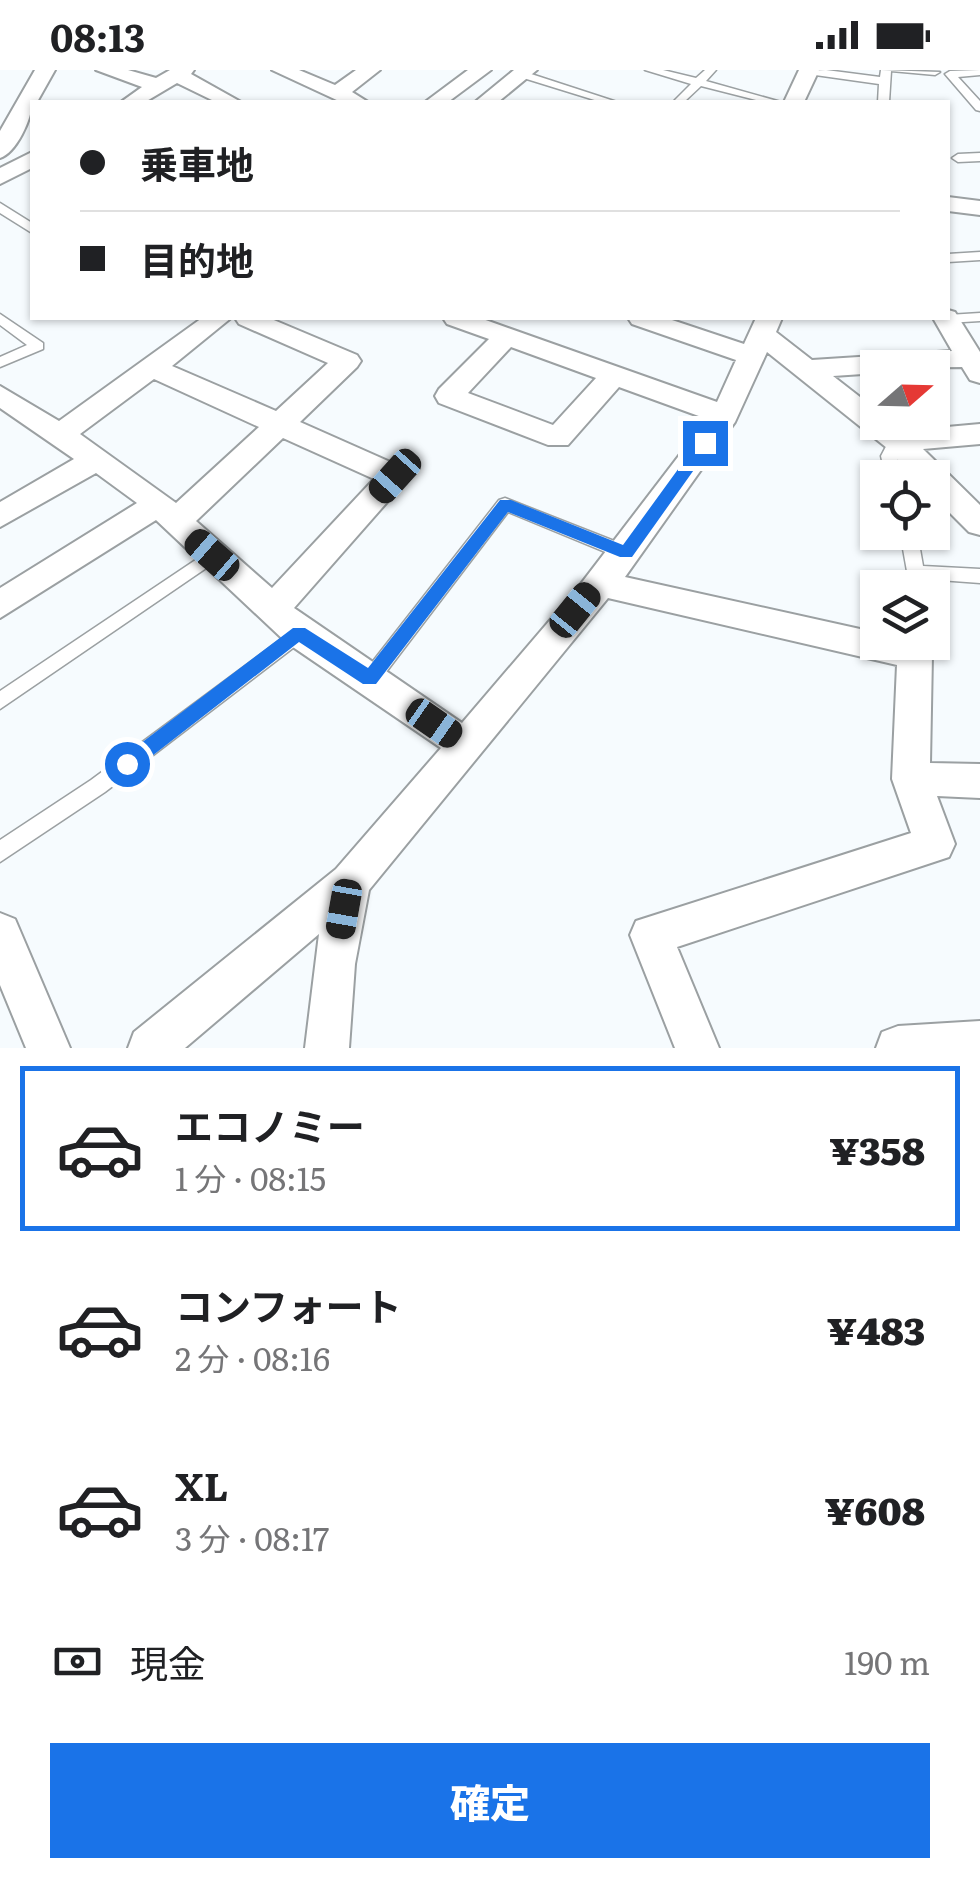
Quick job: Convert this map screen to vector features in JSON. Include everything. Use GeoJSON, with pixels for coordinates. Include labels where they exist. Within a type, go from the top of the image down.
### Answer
{"type":"FeatureCollection","features":[{"type":"Feature","properties":{"kind":"street"},"geometry":{"type":"LineString","coordinates":[[32,100],[45,70]]}},
{"type":"Feature","properties":{"kind":"street"},"geometry":{"type":"LineString","coordinates":[[106,70],[173,77],[225,100]]}},
{"type":"Feature","properties":{"kind":"street"},"geometry":{"type":"LineString","coordinates":[[282,70],[353,100]]}},
{"type":"Feature","properties":{"kind":"street"},"geometry":{"type":"LineString","coordinates":[[336,93],[370,70]]}},
{"type":"Feature","properties":{"kind":"street"},"geometry":{"type":"LineString","coordinates":[[439,100],[481,70]]}},
{"type":"Feature","properties":{"kind":"street"},"geometry":{"type":"LineString","coordinates":[[795,100],[809,71]]}},
{"type":"Feature","properties":{"kind":"street"},"geometry":{"type":"LineString","coordinates":[[488,100],[524,72]]}},
{"type":"Feature","properties":{"kind":"street"},"geometry":{"type":"LineString","coordinates":[[133,100],[173,77]]}},
{"type":"Feature","properties":{"kind":"street"},"geometry":{"type":"LineString","coordinates":[[0,102],[28,109],[0,150]]}},
{"type":"Feature","properties":{"kind":"street"},"geometry":{"type":"LineString","coordinates":[[0,177],[30,160]]}},
{"type":"Feature","properties":{"kind":"street"},"geometry":{"type":"LineString","coordinates":[[950,204],[980,208]]}},
{"type":"Feature","properties":{"kind":"street"},"geometry":{"type":"LineString","coordinates":[[61,434],[215,320]]}},
{"type":"Feature","properties":{"kind":"street"},"geometry":{"type":"LineString","coordinates":[[0,605],[166,513],[278,427],[347,360],[253,320]]}},
{"type":"Feature","properties":{"kind":"street"},"geometry":{"type":"LineString","coordinates":[[465,320],[496,327],[725,415]]}},
{"type":"Feature","properties":{"kind":"street"},"geometry":{"type":"LineString","coordinates":[[655,320],[761,336],[811,368],[860,409]]}},
{"type":"Feature","properties":{"kind":"street"},"geometry":{"type":"LineString","coordinates":[[811,368],[975,366],[948,320]]}},
{"type":"Feature","properties":{"kind":"street"},"geometry":{"type":"LineString","coordinates":[[496,327],[450,396],[558,438],[614,374]]}},
{"type":"Feature","properties":{"kind":"street"},"geometry":{"type":"LineString","coordinates":[[150,1048],[350,882],[596,583],[626,553],[725,415],[761,336]]}},
{"type":"Feature","properties":{"kind":"street"},"geometry":{"type":"LineString","coordinates":[[151,367],[395,476],[275,607]]}},
{"type":"Feature","properties":{"kind":"street"},"geometry":{"type":"LineString","coordinates":[[0,395],[61,434],[166,513],[275,607],[299,633],[466,745]]}},
{"type":"Feature","properties":{"kind":"street"},"geometry":{"type":"LineString","coordinates":[[950,436],[980,434]]}},
{"type":"Feature","properties":{"kind":"street"},"geometry":{"type":"LineString","coordinates":[[897,440],[980,524]]}},
{"type":"Feature","properties":{"kind":"street"},"geometry":{"type":"LineString","coordinates":[[0,516],[95,460]]}},
{"type":"Feature","properties":{"kind":"street"},"geometry":{"type":"LineString","coordinates":[[596,583],[915,655],[911,779],[935,844],[651,936],[697,1048]]}},
{"type":"Feature","properties":{"kind":"street"},"geometry":{"type":"LineString","coordinates":[[911,779],[980,781]]}},
{"type":"Feature","properties":{"kind":"street"},"geometry":{"type":"LineString","coordinates":[[327,1048],[334,964],[350,882]]}},
{"type":"Feature","properties":{"kind":"street"},"geometry":{"type":"LineString","coordinates":[[0,933],[48,1048]]}},
{"type":"Feature","properties":{"kind":"street"},"geometry":{"type":"LineString","coordinates":[[898,1048],[980,1043]]}},
{"type":"Feature","properties":{"kind":"lane"},"geometry":{"type":"LineString","coordinates":[[650,70],[768,100]]}},
{"type":"Feature","properties":{"kind":"lane"},"geometry":{"type":"LineString","coordinates":[[680,100],[711,70]]}},
{"type":"Feature","properties":{"kind":"lane"},"geometry":{"type":"LineString","coordinates":[[896,70],[980,72]]}},
{"type":"Feature","properties":{"kind":"lane"},"geometry":{"type":"LineString","coordinates":[[809,71],[885,76]]}},
{"type":"Feature","properties":{"kind":"lane"},"geometry":{"type":"LineString","coordinates":[[524,72],[605,100]]}},
{"type":"Feature","properties":{"kind":"lane"},"geometry":{"type":"LineString","coordinates":[[950,74],[980,108]]}},
{"type":"Feature","properties":{"kind":"lane"},"geometry":{"type":"LineString","coordinates":[[958,158],[980,157]]}},
{"type":"Feature","properties":{"kind":"lane"},"geometry":{"type":"LineString","coordinates":[[0,208],[30,228]]}},
{"type":"Feature","properties":{"kind":"lane"},"geometry":{"type":"LineString","coordinates":[[950,258],[980,256]]}},
{"type":"Feature","properties":{"kind":"lane"},"geometry":{"type":"LineString","coordinates":[[950,318],[980,316]]}},
{"type":"Feature","properties":{"kind":"lane"},"geometry":{"type":"LineString","coordinates":[[0,318],[38,346],[0,362]]}},
{"type":"Feature","properties":{"kind":"lane"},"geometry":{"type":"LineString","coordinates":[[890,460],[897,440]]}},
{"type":"Feature","properties":{"kind":"lane"},"geometry":{"type":"LineString","coordinates":[[370,679],[505,504],[626,553]]}},
{"type":"Feature","properties":{"kind":"lane"},"geometry":{"type":"LineString","coordinates":[[0,701],[212,555]]}},
{"type":"Feature","properties":{"kind":"lane"},"geometry":{"type":"LineString","coordinates":[[950,578],[980,576]]}},
{"type":"Feature","properties":{"kind":"lane"},"geometry":{"type":"LineString","coordinates":[[0,852],[98,786],[299,633]]}},
{"type":"Feature","properties":{"kind":"route"},"geometry":{"type":"LineString","coordinates":[[127,764],[299,633],[370,679],[505,504],[626,553],[705,443]]}}]}
